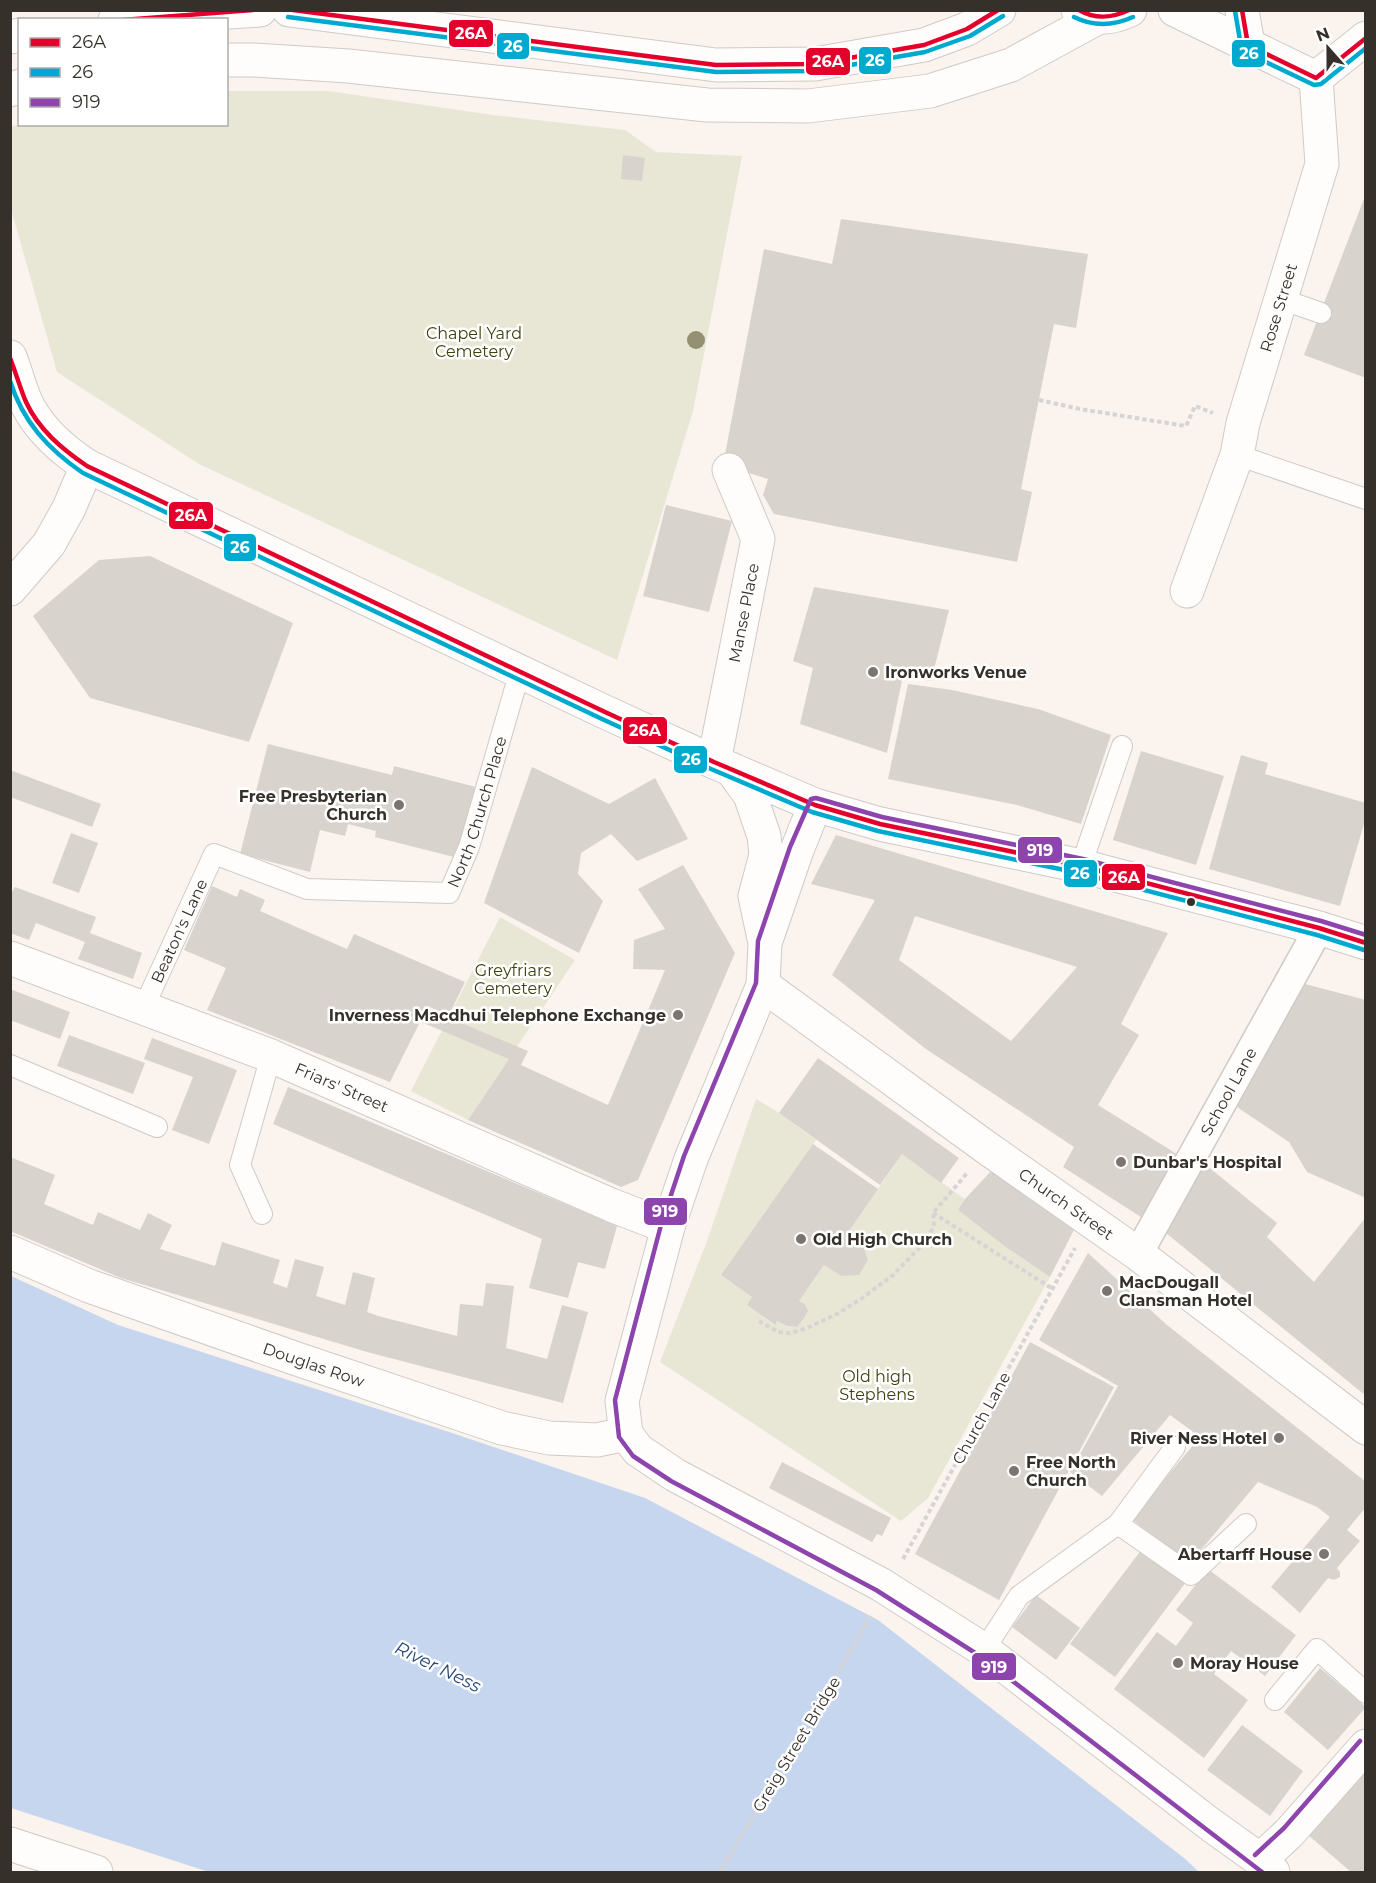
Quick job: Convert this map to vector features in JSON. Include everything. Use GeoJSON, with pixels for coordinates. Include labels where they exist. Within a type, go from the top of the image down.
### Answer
{"type":"FeatureCollection","features":[{"type":"Feature","properties":{"kind":"main road"},"geometry":{"type":"LineString","coordinates":[[144,18],[260,10]]}},
{"type":"Feature","properties":{"kind":"main road"},"geometry":{"type":"LineString","coordinates":[[289,10],[716,65],[815,64],[924,45],[967,29],[999,10]]}},
{"type":"Feature","properties":{"kind":"main road"},"geometry":{"type":"LineString","coordinates":[[228,60],[348,66],[707,105],[808,106],[930,91],[1011,65],[1088,14],[1117,16],[1130,10]]}},
{"type":"Feature","properties":{"kind":"main road"},"geometry":{"type":"LineString","coordinates":[[1175,10],[1316,78],[1365,39]]}},
{"type":"Feature","properties":{"kind":"main road"},"geometry":{"type":"LineString","coordinates":[[1242,10],[1248,45]]}},
{"type":"Feature","properties":{"kind":"main road","name":"Rose Street"},"geometry":{"type":"LineString","coordinates":[[1187,591],[1240,439],[1323,164],[1316,78]]}},
{"type":"Feature","properties":{"kind":"main road"},"geometry":{"type":"LineString","coordinates":[[10,357],[30,409],[45,431],[65,452],[87,466],[723,766],[815,805],[880,824],[1082,866],[1319,928],[1365,943]]}},
{"type":"Feature","properties":{"kind":"main road"},"geometry":{"type":"LineString","coordinates":[[10,589],[49,544],[69,508],[87,466]]}},
{"type":"Feature","properties":{"kind":"main road","name":"Manse Place"},"geometry":{"type":"LineString","coordinates":[[723,766],[758,539],[729,470]]}},
{"type":"Feature","properties":{"kind":"main road"},"geometry":{"type":"LineString","coordinates":[[723,766],[750,795],[764,836],[766,855],[755,896],[765,943],[763,985],[692,1159],[668,1227],[622,1401],[626,1434],[638,1450],[675,1475],[880,1584],[984,1650],[1266,1866],[1289,1833],[1365,1746]]}},
{"type":"Feature","properties":{"kind":"main road"},"geometry":{"type":"LineString","coordinates":[[765,943],[815,805]]}},
{"type":"Feature","properties":{"kind":"main road","name":"Friars' Street"},"geometry":{"type":"LineString","coordinates":[[10,958],[271,1056],[601,1201],[668,1227]]}},
{"type":"Feature","properties":{"kind":"main road","name":"Church Street"},"geometry":{"type":"LineString","coordinates":[[763,985],[1138,1254],[1365,1428]]}},
{"type":"Feature","properties":{"kind":"main road","name":"Douglas Row"},"geometry":{"type":"LineString","coordinates":[[10,1252],[88,1286],[502,1428],[549,1438],[597,1440],[626,1434]]}},
{"type":"Feature","properties":{"kind":"main road"},"geometry":{"type":"LineString","coordinates":[[10,1844],[96,1872]]}},
{"type":"Feature","properties":{"kind":"street","name":"School Lane"},"geometry":{"type":"LineString","coordinates":[[1138,1254],[1319,928]]}},
{"type":"Feature","properties":{"kind":"lane"},"geometry":{"type":"LineString","coordinates":[[1281,299],[1321,313]]}},
{"type":"Feature","properties":{"kind":"lane"},"geometry":{"type":"LineString","coordinates":[[1240,439],[1365,499]]}},
{"type":"Feature","properties":{"kind":"lane","name":"North Church Place"},"geometry":{"type":"LineString","coordinates":[[213,854],[307,889],[449,893],[469,847],[520,671]]}},
{"type":"Feature","properties":{"kind":"lane"},"geometry":{"type":"LineString","coordinates":[[1082,866],[1122,746]]}},
{"type":"Feature","properties":{"kind":"lane","name":"Beaton's Lane"},"geometry":{"type":"LineString","coordinates":[[143,1009],[213,854]]}},
{"type":"Feature","properties":{"kind":"lane"},"geometry":{"type":"LineString","coordinates":[[262,1214],[240,1165],[271,1056]]}},
{"type":"Feature","properties":{"kind":"lane"},"geometry":{"type":"LineString","coordinates":[[10,1065],[157,1127]]}},
{"type":"Feature","properties":{"kind":"lane"},"geometry":{"type":"LineString","coordinates":[[984,1650],[1019,1596],[1118,1524],[1175,1447]]}},
{"type":"Feature","properties":{"kind":"lane"},"geometry":{"type":"LineString","coordinates":[[1118,1524],[1191,1575],[1246,1524]]}},
{"type":"Feature","properties":{"kind":"lane"},"geometry":{"type":"LineString","coordinates":[[1275,1700],[1317,1649],[1365,1693]]}},
{"type":"Feature","properties":{"kind":"path"},"geometry":{"type":"LineString","coordinates":[[1039,400],[1186,426],[1195,406],[1240,439]]}},
{"type":"Feature","properties":{"kind":"path"},"geometry":{"type":"LineString","coordinates":[[759,1321],[778,1332],[790,1333],[807,1328],[861,1299],[893,1275],[920,1247],[934,1227],[933,1213],[970,1170]]}},
{"type":"Feature","properties":{"kind":"path"},"geometry":{"type":"LineString","coordinates":[[933,1213],[1053,1289]]}},
{"type":"Feature","properties":{"kind":"path","name":"Church Lane"},"geometry":{"type":"LineString","coordinates":[[899,1566],[1090,1221]]}},
{"type":"Feature","properties":{"kind":"path","name":"Greig Street Bridge"},"geometry":{"type":"LineString","coordinates":[[720,1872],[872,1615]]}},
{"type":"Feature","properties":{"kind":"green space","name":"Chapel Yard Cemetery"},"geometry":{"type":"Polygon","coordinates":[[[228,91],[328,91],[493,115],[625,130],[656,152],[742,156],[693,411],[617,660],[199,464],[57,372],[11,209],[10,127],[18,125],[228,126],[228,91]]]}},
{"type":"Feature","properties":{"kind":"green space","name":"Greyfriars Cemetery"},"geometry":{"type":"Polygon","coordinates":[[[500,917],[575,960],[468,1120],[411,1091],[500,917]]]}},
{"type":"Feature","properties":{"kind":"green space","name":"Old high Stephens"},"geometry":{"type":"Polygon","coordinates":[[[756,1099],[816,1140],[721,1275],[752,1297],[747,1305],[774,1325],[777,1321],[787,1326],[797,1327],[808,1311],[805,1304],[799,1301],[824,1265],[841,1276],[859,1274],[868,1260],[863,1245],[847,1234],[902,1154],[965,1199],[958,1210],[1003,1245],[1050,1277],[928,1498],[901,1521],[660,1362],[707,1241],[756,1099]]]}},
{"type":"Feature","properties":{"kind":"water","name":"River Ness"},"geometry":{"type":"Polygon","coordinates":[[[11,1276],[118,1325],[645,1498],[878,1620],[1199,1872],[209,1872],[11,1808],[11,1276]]]}},
{"type":"Feature","properties":{"kind":"building"},"geometry":{"type":"Polygon","coordinates":[[[623,155],[645,158],[642,181],[621,179],[623,155]]]}},
{"type":"Feature","properties":{"kind":"building"},"geometry":{"type":"Polygon","coordinates":[[[1366,196],[1366,378],[1304,355],[1366,196]]]}},
{"type":"Feature","properties":{"kind":"building"},"geometry":{"type":"Polygon","coordinates":[[[841,219],[1088,254],[1076,328],[1054,324],[1021,489],[1032,492],[1017,562],[774,514],[763,495],[768,479],[723,465],[764,249],[832,264],[841,219]]]}},
{"type":"Feature","properties":{"kind":"building"},"geometry":{"type":"Polygon","coordinates":[[[666,505],[732,521],[709,612],[643,596],[666,505]]]}},
{"type":"Feature","properties":{"kind":"building"},"geometry":{"type":"Polygon","coordinates":[[[150,556],[293,623],[249,742],[90,698],[33,616],[99,560],[150,556]]]}},
{"type":"Feature","properties":{"kind":"building","name":"Ironworks Venue"},"geometry":{"type":"Polygon","coordinates":[[[814,587],[949,610],[931,681],[903,676],[887,753],[800,724],[813,668],[793,661],[814,587]]]}},
{"type":"Feature","properties":{"kind":"building"},"geometry":{"type":"Polygon","coordinates":[[[908,684],[952,690],[1038,709],[1111,735],[1081,824],[1017,805],[888,779],[908,684]]]}},
{"type":"Feature","properties":{"kind":"building"},"geometry":{"type":"Polygon","coordinates":[[[268,744],[392,775],[394,766],[476,787],[458,858],[375,837],[376,831],[348,824],[345,836],[320,830],[310,872],[240,854],[268,744]]]}},
{"type":"Feature","properties":{"kind":"building"},"geometry":{"type":"Polygon","coordinates":[[[1141,751],[1224,776],[1196,865],[1113,840],[1141,751]]]}},
{"type":"Feature","properties":{"kind":"building"},"geometry":{"type":"Polygon","coordinates":[[[1241,755],[1268,763],[1265,774],[1366,803],[1366,817],[1340,906],[1209,869],[1241,755]]]}},
{"type":"Feature","properties":{"kind":"building"},"geometry":{"type":"Polygon","coordinates":[[[532,767],[609,804],[655,778],[688,839],[637,861],[611,834],[581,853],[578,874],[603,901],[579,953],[484,903],[532,767]]]}},
{"type":"Feature","properties":{"kind":"building"},"geometry":{"type":"Polygon","coordinates":[[[10,770],[101,804],[92,827],[10,797],[10,770]]]}},
{"type":"Feature","properties":{"kind":"building"},"geometry":{"type":"Polygon","coordinates":[[[71,833],[98,843],[79,893],[52,883],[71,833]]]}},
{"type":"Feature","properties":{"kind":"building"},"geometry":{"type":"Polygon","coordinates":[[[836,835],[1168,933],[1121,1024],[1139,1035],[1098,1105],[1180,1156],[1144,1219],[1063,1167],[1074,1147],[926,1049],[832,975],[875,900],[811,884],[836,835]],[[915,916],[899,960],[1011,1041],[1077,967],[915,916]]]}},
{"type":"Feature","properties":{"kind":"building"},"geometry":{"type":"Polygon","coordinates":[[[683,865],[735,953],[638,1180],[621,1187],[468,1120],[509,1059],[421,1022],[424,1014],[390,1082],[207,1010],[226,968],[184,950],[212,886],[237,897],[240,889],[265,900],[260,911],[347,949],[354,934],[465,982],[449,1015],[427,1006],[426,1008],[528,1051],[521,1065],[608,1105],[665,970],[633,969],[634,940],[665,929],[638,889],[683,865]]]}},
{"type":"Feature","properties":{"kind":"building"},"geometry":{"type":"Polygon","coordinates":[[[15,887],[96,917],[90,933],[142,953],[133,979],[78,959],[85,942],[36,923],[29,940],[10,933],[10,895],[15,887]]]}},
{"type":"Feature","properties":{"kind":"building"},"geometry":{"type":"Polygon","coordinates":[[[1305,984],[1366,1000],[1366,1198],[1307,1172],[1289,1142],[1237,1107],[1305,984]]]}},
{"type":"Feature","properties":{"kind":"building"},"geometry":{"type":"Polygon","coordinates":[[[10,989],[70,1012],[60,1039],[10,1020],[10,989]]]}},
{"type":"Feature","properties":{"kind":"building"},"geometry":{"type":"Polygon","coordinates":[[[69,1035],[145,1063],[133,1094],[57,1066],[69,1035]]]}},
{"type":"Feature","properties":{"kind":"building"},"geometry":{"type":"Polygon","coordinates":[[[152,1038],[237,1070],[209,1144],[172,1130],[193,1077],[144,1059],[152,1038]]]}},
{"type":"Feature","properties":{"kind":"building"},"geometry":{"type":"Polygon","coordinates":[[[818,1058],[959,1158],[941,1183],[902,1154],[880,1185],[779,1113],[818,1058]]]}},
{"type":"Feature","properties":{"kind":"building"},"geometry":{"type":"Polygon","coordinates":[[[288,1087],[617,1226],[605,1269],[578,1262],[568,1298],[529,1288],[542,1239],[273,1124],[288,1087]]]}},
{"type":"Feature","properties":{"kind":"building","name":"Old High Church"},"geometry":{"type":"Polygon","coordinates":[[[813,1144],[878,1189],[847,1234],[863,1245],[868,1260],[859,1275],[841,1276],[824,1265],[799,1301],[805,1304],[808,1311],[797,1327],[787,1326],[777,1321],[775,1325],[747,1305],[752,1297],[721,1275],[813,1144]]]}},
{"type":"Feature","properties":{"kind":"building"},"geometry":{"type":"Polygon","coordinates":[[[10,1157],[55,1175],[44,1204],[93,1225],[98,1212],[140,1230],[148,1213],[172,1225],[160,1249],[215,1266],[222,1242],[280,1260],[273,1283],[287,1288],[295,1259],[324,1267],[316,1296],[345,1305],[353,1272],[375,1278],[367,1312],[378,1316],[457,1336],[460,1304],[483,1306],[486,1283],[514,1286],[506,1348],[547,1359],[562,1305],[588,1312],[563,1403],[367,1352],[121,1278],[10,1231],[10,1157]]]}},
{"type":"Feature","properties":{"kind":"building"},"geometry":{"type":"Polygon","coordinates":[[[1200,1160],[1277,1223],[1267,1237],[1314,1282],[1366,1217],[1366,1396],[1161,1229],[1200,1160]]]}},
{"type":"Feature","properties":{"kind":"building"},"geometry":{"type":"Polygon","coordinates":[[[993,1169],[1077,1224],[1050,1277],[1003,1245],[958,1210],[965,1199],[993,1169]]]}},
{"type":"Feature","properties":{"kind":"building"},"geometry":{"type":"Polygon","coordinates":[[[1088,1253],[1167,1325],[1366,1482],[1366,1507],[1347,1530],[1360,1541],[1337,1568],[1340,1577],[1334,1580],[1328,1578],[1300,1613],[1271,1587],[1330,1517],[1317,1507],[1258,1482],[1190,1563],[1131,1519],[1200,1437],[1170,1415],[1102,1496],[1070,1472],[1118,1386],[1039,1340],[1088,1253]]]}},
{"type":"Feature","properties":{"kind":"building","name":"Free North Church"},"geometry":{"type":"Polygon","coordinates":[[[1030,1342],[1114,1387],[999,1600],[915,1554],[1030,1342]]]}},
{"type":"Feature","properties":{"kind":"building"},"geometry":{"type":"Polygon","coordinates":[[[782,1462],[891,1518],[882,1536],[877,1534],[872,1542],[769,1488],[782,1462]]]}},
{"type":"Feature","properties":{"kind":"building"},"geometry":{"type":"Polygon","coordinates":[[[1142,1549],[1186,1582],[1115,1677],[1070,1644],[1142,1549]]]}},
{"type":"Feature","properties":{"kind":"building","name":"Moray House"},"geometry":{"type":"Polygon","coordinates":[[[1208,1569],[1296,1635],[1265,1676],[1231,1651],[1214,1674],[1248,1700],[1204,1758],[1114,1689],[1157,1632],[1176,1646],[1193,1623],[1176,1610],[1208,1569]]]}},
{"type":"Feature","properties":{"kind":"building"},"geometry":{"type":"Polygon","coordinates":[[[1036,1595],[1080,1628],[1056,1660],[1012,1627],[1036,1595]]]}},
{"type":"Feature","properties":{"kind":"building"},"geometry":{"type":"Polygon","coordinates":[[[1320,1668],[1366,1707],[1328,1750],[1284,1712],[1320,1668]]]}},
{"type":"Feature","properties":{"kind":"building"},"geometry":{"type":"Polygon","coordinates":[[[1242,1725],[1303,1771],[1270,1816],[1207,1770],[1242,1725]]]}},
{"type":"Feature","properties":{"kind":"building"},"geometry":{"type":"Polygon","coordinates":[[[1366,1767],[1366,1872],[1351,1872],[1307,1834],[1366,1767]]]}},
{"type":"Feature","properties":{"kind":"transit line","name":"26A"},"geometry":{"type":"LineString","coordinates":[[148,18],[253,10]]}},
{"type":"Feature","properties":{"kind":"transit line","name":"26A"},"geometry":{"type":"LineString","coordinates":[[293,10],[716,65],[815,64],[924,45],[967,29],[998,10]]}},
{"type":"Feature","properties":{"kind":"transit line","name":"26A"},"geometry":{"type":"LineString","coordinates":[[1079,10],[1098,17],[1116,15],[1129,10]]}},
{"type":"Feature","properties":{"kind":"transit line","name":"26A"},"geometry":{"type":"LineString","coordinates":[[1242,10],[1248,45],[1316,78],[1366,38]]}},
{"type":"Feature","properties":{"kind":"transit line","name":"26"},"geometry":{"type":"LineString","coordinates":[[1235,11],[1243,51],[1314,85],[1321,84],[1366,48]]}},
{"type":"Feature","properties":{"kind":"transit line","name":"26"},"geometry":{"type":"LineString","coordinates":[[288,17],[716,72],[816,71],[925,52],[970,36],[1003,16]]}},
{"type":"Feature","properties":{"kind":"transit line","name":"26"},"geometry":{"type":"LineString","coordinates":[[1074,17],[1096,24],[1118,22],[1133,17]]}},
{"type":"Feature","properties":{"kind":"transit line","name":"26A"},"geometry":{"type":"LineString","coordinates":[[10,358],[31,412],[60,446],[87,466],[714,762],[815,805],[880,824],[1081,866],[1319,928],[1366,943]]}},
{"type":"Feature","properties":{"kind":"transit line","name":"26"},"geometry":{"type":"LineString","coordinates":[[10,381],[15,396],[38,433],[70,464],[83,473],[602,719],[812,812],[878,831],[1079,873],[1317,935],[1364,950]]}},
{"type":"Feature","properties":{"kind":"transit line","name":"919"},"geometry":{"type":"LineString","coordinates":[[1262,1872],[980,1656],[876,1590],[671,1481],[633,1456],[619,1437],[615,1400],[661,1225],[684,1156],[756,983],[758,941],[790,847],[811,799],[816,798],[882,817],[1083,859],[1321,921],[1366,935]]}},
{"type":"Feature","properties":{"kind":"transit line","name":"919"},"geometry":{"type":"LineString","coordinates":[[1255,1855],[1284,1828],[1360,1741]]}},
{"type":"Feature","properties":{"kind":"place","name":"Ironworks Venue"},"geometry":{"type":"Point","coordinates":[873,672]}},
{"type":"Feature","properties":{"kind":"place","name":"Free Presbyterian Church"},"geometry":{"type":"Point","coordinates":[399,805]}},
{"type":"Feature","properties":{"kind":"place","name":"Inverness Macdhui Telephone Exchange"},"geometry":{"type":"Point","coordinates":[678,1015]}},
{"type":"Feature","properties":{"kind":"place","name":"Dunbar's Hospital"},"geometry":{"type":"Point","coordinates":[1121,1162]}},
{"type":"Feature","properties":{"kind":"place","name":"Old High Church"},"geometry":{"type":"Point","coordinates":[801,1239]}},
{"type":"Feature","properties":{"kind":"place","name":"MacDougall Clansman Hotel"},"geometry":{"type":"Point","coordinates":[1107,1291]}},
{"type":"Feature","properties":{"kind":"place","name":"River Ness Hotel"},"geometry":{"type":"Point","coordinates":[1279,1438]}},
{"type":"Feature","properties":{"kind":"place","name":"Free North Church"},"geometry":{"type":"Point","coordinates":[1014,1471]}},
{"type":"Feature","properties":{"kind":"place","name":"Abertarff House"},"geometry":{"type":"Point","coordinates":[1324,1554]}},
{"type":"Feature","properties":{"kind":"place","name":"Moray House"},"geometry":{"type":"Point","coordinates":[1178,1663]}}]}
